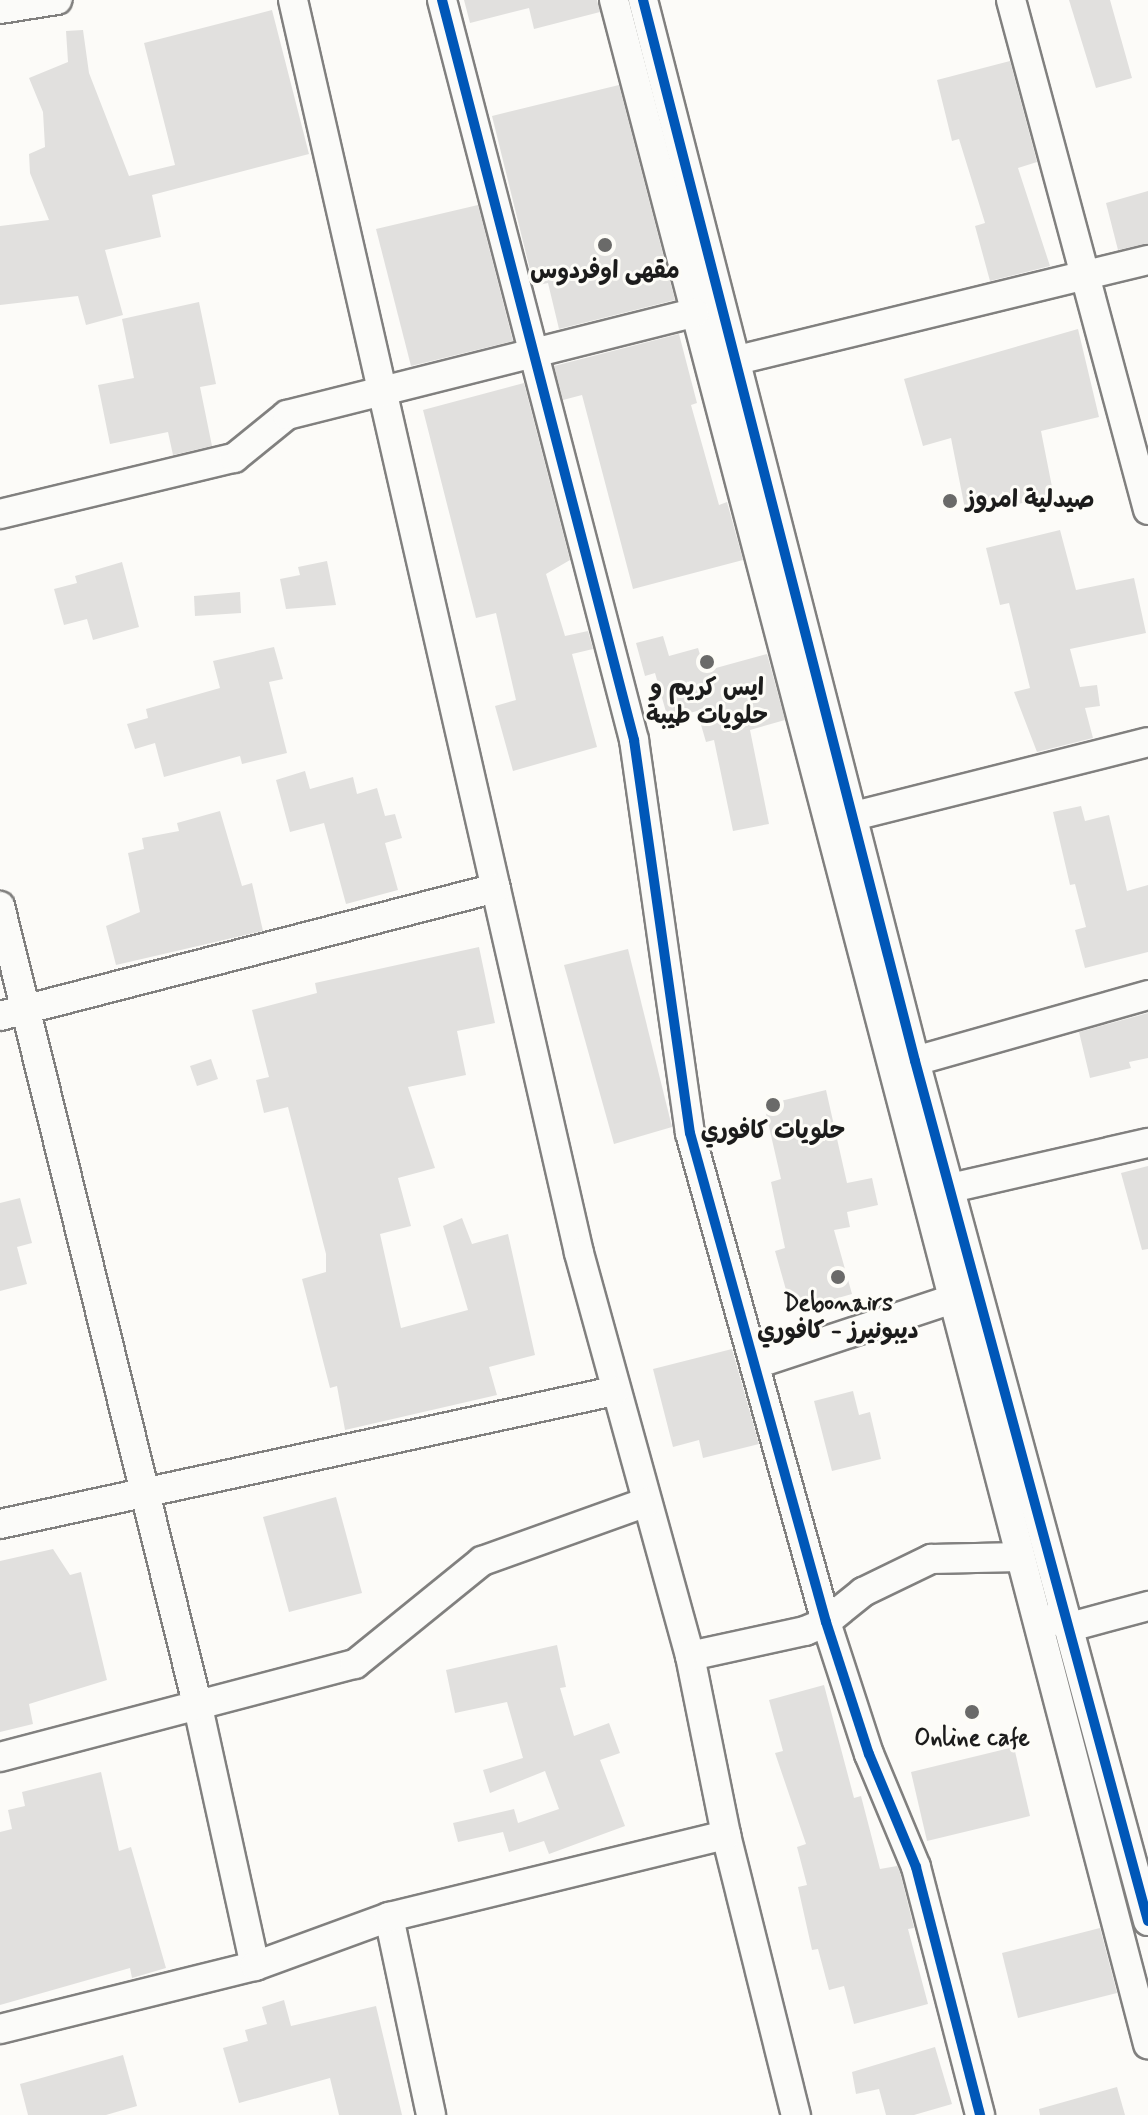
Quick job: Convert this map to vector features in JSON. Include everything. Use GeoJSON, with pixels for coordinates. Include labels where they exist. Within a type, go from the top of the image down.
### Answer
{"type":"FeatureCollection","features":[{"type":"Feature","properties":{"kind":"street"},"geometry":{"type":"LineString","coordinates":[[0,9],[57,0]]}},
{"type":"Feature","properties":{"kind":"street"},"geometry":{"type":"LineString","coordinates":[[293,0],[614,1391],[690,1656],[726,1835],[796,2115]]}},
{"type":"Feature","properties":{"kind":"street"},"geometry":{"type":"LineString","coordinates":[[442,0],[634,740],[690,1133],[826,1622],[869,1754],[916,1867],[980,2115]]}},
{"type":"Feature","properties":{"kind":"street"},"geometry":{"type":"LineString","coordinates":[[614,0],[694,313],[723,364],[854,816],[915,1061],[1148,1921]]}},
{"type":"Feature","properties":{"kind":"street"},"geometry":{"type":"LineString","coordinates":[[643,0],[723,364],[915,1164],[1148,2044]]}},
{"type":"Feature","properties":{"kind":"street"},"geometry":{"type":"LineString","coordinates":[[1011,0],[1088,275],[1148,510]]}},
{"type":"Feature","properties":{"kind":"street"},"geometry":{"type":"LineString","coordinates":[[723,364],[1148,260]]}},
{"type":"Feature","properties":{"kind":"street"},"geometry":{"type":"LineString","coordinates":[[0,514],[234,458],[287,415],[694,313]]}},
{"type":"Feature","properties":{"kind":"street"},"geometry":{"type":"LineString","coordinates":[[854,816],[1148,742]]}},
{"type":"Feature","properties":{"kind":"street"},"geometry":{"type":"LineString","coordinates":[[12,1014],[496,888]]}},
{"type":"Feature","properties":{"kind":"street"},"geometry":{"type":"LineString","coordinates":[[0,906],[12,1014],[143,1489],[198,1707],[255,1966]]}},
{"type":"Feature","properties":{"kind":"street"},"geometry":{"type":"LineString","coordinates":[[915,1061],[1148,995]]}},
{"type":"Feature","properties":{"kind":"street"},"geometry":{"type":"LineString","coordinates":[[915,1164],[951,1188],[1148,1143]]}},
{"type":"Feature","properties":{"kind":"street"},"geometry":{"type":"LineString","coordinates":[[756,1364],[950,1300]]}},
{"type":"Feature","properties":{"kind":"street"},"geometry":{"type":"LineString","coordinates":[[0,1524],[143,1489],[614,1391]]}},
{"type":"Feature","properties":{"kind":"street"},"geometry":{"type":"LineString","coordinates":[[0,1757],[355,1664],[482,1561],[647,1502]]}},
{"type":"Feature","properties":{"kind":"street"},"geometry":{"type":"LineString","coordinates":[[690,1656],[826,1622],[863,1592],[931,1559],[1020,1557]]}},
{"type":"Feature","properties":{"kind":"street"},"geometry":{"type":"LineString","coordinates":[[1032,1605],[1070,1627],[1148,1606]]}},
{"type":"Feature","properties":{"kind":"street"},"geometry":{"type":"LineString","coordinates":[[0,2029],[255,1966],[389,1917],[726,1835]]}},
{"type":"Feature","properties":{"kind":"street"},"geometry":{"type":"LineString","coordinates":[[389,1917],[431,2115]]}},
{"type":"Feature","properties":{"kind":"building"},"geometry":{"type":"Polygon","coordinates":[[[464,0],[597,0],[600,12],[534,29],[529,8],[470,23],[464,0]]]}},
{"type":"Feature","properties":{"kind":"building"},"geometry":{"type":"Polygon","coordinates":[[[1069,0],[1110,0],[1132,78],[1096,88],[1069,0]]]}},
{"type":"Feature","properties":{"kind":"building"},"geometry":{"type":"Polygon","coordinates":[[[272,10],[309,154],[152,195],[161,237],[105,250],[123,315],[86,325],[78,296],[0,305],[0,226],[49,220],[30,173],[29,154],[45,147],[43,112],[29,78],[68,62],[66,31],[83,30],[89,73],[129,176],[175,165],[144,43],[272,10]]]}},
{"type":"Feature","properties":{"kind":"building"},"geometry":{"type":"Polygon","coordinates":[[[1010,61],[1037,162],[1018,168],[1050,266],[990,281],[975,226],[985,223],[959,139],[952,141],[937,80],[1010,61]]]}},
{"type":"Feature","properties":{"kind":"building"},"geometry":{"type":"Polygon","coordinates":[[[619,85],[675,300],[559,329],[548,283],[534,286],[492,116],[619,85]]]}},
{"type":"Feature","properties":{"kind":"building"},"geometry":{"type":"Polygon","coordinates":[[[1148,191],[1148,243],[1118,250],[1106,203],[1148,191]]]}},
{"type":"Feature","properties":{"kind":"building"},"geometry":{"type":"Polygon","coordinates":[[[478,205],[513,341],[411,366],[376,229],[478,205]]]}},
{"type":"Feature","properties":{"kind":"building"},"geometry":{"type":"Polygon","coordinates":[[[199,302],[216,384],[200,387],[212,446],[173,455],[168,432],[110,444],[98,385],[134,378],[122,319],[199,302]]]}},
{"type":"Feature","properties":{"kind":"building"},"geometry":{"type":"Polygon","coordinates":[[[1078,329],[1099,417],[1041,431],[1054,497],[966,514],[951,438],[923,446],[904,379],[1078,329]]]}},
{"type":"Feature","properties":{"kind":"building"},"geometry":{"type":"Polygon","coordinates":[[[679,334],[697,403],[691,405],[719,505],[727,502],[743,560],[633,589],[582,395],[563,400],[554,366],[679,334]]]}},
{"type":"Feature","properties":{"kind":"building"},"geometry":{"type":"Polygon","coordinates":[[[524,383],[570,560],[546,574],[565,636],[588,631],[593,649],[572,654],[597,747],[513,771],[495,706],[516,700],[496,613],[476,618],[423,410],[524,383]]]}},
{"type":"Feature","properties":{"kind":"building"},"geometry":{"type":"Polygon","coordinates":[[[1060,530],[1076,590],[1134,578],[1146,633],[1070,649],[1080,687],[1097,685],[1100,706],[1085,708],[1093,738],[1037,752],[1014,692],[1030,688],[1009,603],[1000,605],[986,548],[1060,530]]]}},
{"type":"Feature","properties":{"kind":"building"},"geometry":{"type":"Polygon","coordinates":[[[327,561],[336,605],[286,609],[280,579],[300,575],[298,567],[327,561]]]}},
{"type":"Feature","properties":{"kind":"building"},"geometry":{"type":"Polygon","coordinates":[[[122,562],[139,627],[93,640],[87,619],[64,625],[54,589],[77,583],[75,576],[122,562]]]}},
{"type":"Feature","properties":{"kind":"building"},"geometry":{"type":"Polygon","coordinates":[[[240,592],[241,613],[195,616],[194,596],[240,592]]]}},
{"type":"Feature","properties":{"kind":"building"},"geometry":{"type":"Polygon","coordinates":[[[663,636],[669,656],[698,648],[705,671],[767,654],[785,720],[750,730],[769,824],[733,831],[714,740],[706,742],[697,711],[668,719],[655,673],[645,676],[636,643],[663,636]]]}},
{"type":"Feature","properties":{"kind":"building"},"geometry":{"type":"Polygon","coordinates":[[[274,647],[283,679],[269,682],[287,753],[242,764],[240,756],[164,777],[155,743],[135,749],[127,724],[148,718],[146,709],[220,688],[213,661],[274,647]]]}},
{"type":"Feature","properties":{"kind":"building"},"geometry":{"type":"Polygon","coordinates":[[[305,771],[310,789],[353,777],[357,794],[377,788],[385,816],[395,814],[402,838],[385,843],[398,890],[346,904],[324,823],[290,832],[276,780],[305,771]]]}},
{"type":"Feature","properties":{"kind":"building"},"geometry":{"type":"Polygon","coordinates":[[[1081,806],[1085,821],[1109,815],[1127,891],[1148,885],[1148,952],[1085,968],[1075,930],[1086,927],[1075,884],[1070,885],[1053,812],[1081,806]]]}},
{"type":"Feature","properties":{"kind":"building"},"geometry":{"type":"Polygon","coordinates":[[[220,811],[242,886],[252,883],[263,931],[116,965],[106,926],[140,912],[128,853],[144,849],[142,838],[179,831],[177,823],[220,811]]]}},
{"type":"Feature","properties":{"kind":"building"},"geometry":{"type":"Polygon","coordinates":[[[479,947],[495,1023],[457,1031],[466,1075],[408,1087],[435,1168],[398,1178],[411,1226],[380,1234],[401,1328],[468,1310],[443,1226],[462,1218],[472,1244],[508,1234],[535,1355],[489,1367],[497,1395],[345,1430],[337,1386],[330,1388],[302,1279],[326,1272],[326,1254],[288,1107],[264,1113],[256,1080],[269,1077],[252,1010],[317,993],[315,983],[479,947]]]}},
{"type":"Feature","properties":{"kind":"building"},"geometry":{"type":"Polygon","coordinates":[[[628,949],[672,1127],[614,1144],[564,965],[628,949]]]}},
{"type":"Feature","properties":{"kind":"building"},"geometry":{"type":"Polygon","coordinates":[[[1148,1013],[1148,1058],[1129,1062],[1131,1068],[1090,1078],[1079,1032],[1148,1013]]]}},
{"type":"Feature","properties":{"kind":"building"},"geometry":{"type":"Polygon","coordinates":[[[211,1059],[218,1079],[197,1086],[190,1066],[211,1059]]]}},
{"type":"Feature","properties":{"kind":"building"},"geometry":{"type":"Polygon","coordinates":[[[826,1090],[847,1183],[872,1178],[878,1205],[847,1212],[850,1227],[834,1230],[852,1294],[792,1311],[775,1251],[785,1248],[771,1182],[781,1179],[764,1105],[826,1090]]]}},
{"type":"Feature","properties":{"kind":"building"},"geometry":{"type":"Polygon","coordinates":[[[1148,1166],[1148,1249],[1142,1250],[1121,1173],[1148,1166]]]}},
{"type":"Feature","properties":{"kind":"building"},"geometry":{"type":"Polygon","coordinates":[[[20,1198],[32,1243],[17,1247],[27,1284],[0,1291],[0,1203],[20,1198]]]}},
{"type":"Feature","properties":{"kind":"building"},"geometry":{"type":"Polygon","coordinates":[[[732,1349],[759,1444],[703,1458],[699,1440],[673,1447],[653,1369],[732,1349]]]}},
{"type":"Feature","properties":{"kind":"building"},"geometry":{"type":"Polygon","coordinates":[[[853,1391],[859,1415],[870,1412],[881,1459],[832,1471],[814,1401],[853,1391]]]}},
{"type":"Feature","properties":{"kind":"building"},"geometry":{"type":"Polygon","coordinates":[[[336,1497],[362,1593],[289,1612],[263,1517],[336,1497]]]}},
{"type":"Feature","properties":{"kind":"building"},"geometry":{"type":"Polygon","coordinates":[[[53,1549],[70,1575],[81,1572],[107,1680],[29,1704],[33,1724],[0,1732],[0,1561],[53,1549]]]}},
{"type":"Feature","properties":{"kind":"building"},"geometry":{"type":"Polygon","coordinates":[[[557,1645],[566,1687],[560,1688],[574,1736],[609,1723],[620,1753],[600,1760],[625,1826],[549,1854],[544,1841],[509,1852],[503,1832],[458,1842],[453,1823],[514,1809],[518,1823],[559,1809],[545,1771],[490,1793],[483,1770],[523,1758],[507,1702],[455,1713],[446,1670],[557,1645]]]}},
{"type":"Feature","properties":{"kind":"building"},"geometry":{"type":"Polygon","coordinates":[[[824,1685],[854,1798],[861,1796],[880,1869],[897,1866],[900,1872],[914,1928],[908,1929],[928,2004],[854,2024],[844,1986],[829,1990],[818,1949],[812,1950],[798,1887],[807,1885],[797,1847],[806,1844],[775,1753],[783,1751],[769,1700],[824,1685]]]}},
{"type":"Feature","properties":{"kind":"building"},"geometry":{"type":"Polygon","coordinates":[[[1014,1747],[1030,1816],[927,1841],[911,1772],[1014,1747]]]}},
{"type":"Feature","properties":{"kind":"building"},"geometry":{"type":"Polygon","coordinates":[[[101,1772],[119,1851],[131,1847],[166,1968],[132,1978],[130,1968],[0,2005],[0,1832],[12,1829],[8,1810],[25,1806],[22,1792],[101,1772]]]}},
{"type":"Feature","properties":{"kind":"building"},"geometry":{"type":"Polygon","coordinates":[[[1100,1928],[1117,1993],[1018,2018],[1002,1953],[1100,1928]]]}},
{"type":"Feature","properties":{"kind":"building"},"geometry":{"type":"Polygon","coordinates":[[[284,2000],[291,2026],[376,2006],[402,2115],[339,2115],[330,2078],[239,2103],[223,2048],[248,2041],[245,2030],[267,2024],[262,2007],[284,2000]]]}},
{"type":"Feature","properties":{"kind":"building"},"geometry":{"type":"Polygon","coordinates":[[[935,2047],[952,2104],[914,2115],[886,2115],[879,2089],[856,2094],[852,2072],[935,2047]]]}},
{"type":"Feature","properties":{"kind":"building"},"geometry":{"type":"Polygon","coordinates":[[[123,2055],[137,2106],[106,2115],[28,2115],[20,2084],[123,2055]]]}},
{"type":"Feature","properties":{"kind":"building"},"geometry":{"type":"Polygon","coordinates":[[[1117,2087],[1125,2115],[1040,2115],[1039,2109],[1117,2087]]]}},
{"type":"Feature","properties":{"kind":"cycle path"},"geometry":{"type":"LineString","coordinates":[[442,0],[634,740],[690,1133],[826,1622],[869,1754],[916,1867],[980,2115]]}},
{"type":"Feature","properties":{"kind":"cycle path"},"geometry":{"type":"LineString","coordinates":[[643,0],[915,1061],[1148,1921]]}},
{"type":"Feature","properties":{"kind":"place","name":"مقهى اوفردوس"},"geometry":{"type":"Point","coordinates":[605,245]}},
{"type":"Feature","properties":{"kind":"place","name":"صيدلية امروز"},"geometry":{"type":"Point","coordinates":[950,501]}},
{"type":"Feature","properties":{"kind":"place","name":"ايس كريم و حلويات طيبة"},"geometry":{"type":"Point","coordinates":[707,662]}},
{"type":"Feature","properties":{"kind":"place","name":"حلويات كافوري"},"geometry":{"type":"Point","coordinates":[773,1105]}},
{"type":"Feature","properties":{"kind":"place","name":"Debonairs ديبونيرز - كافوري"},"geometry":{"type":"Point","coordinates":[838,1277]}},
{"type":"Feature","properties":{"kind":"place","name":"Online cafe"},"geometry":{"type":"Point","coordinates":[972,1712]}}]}
